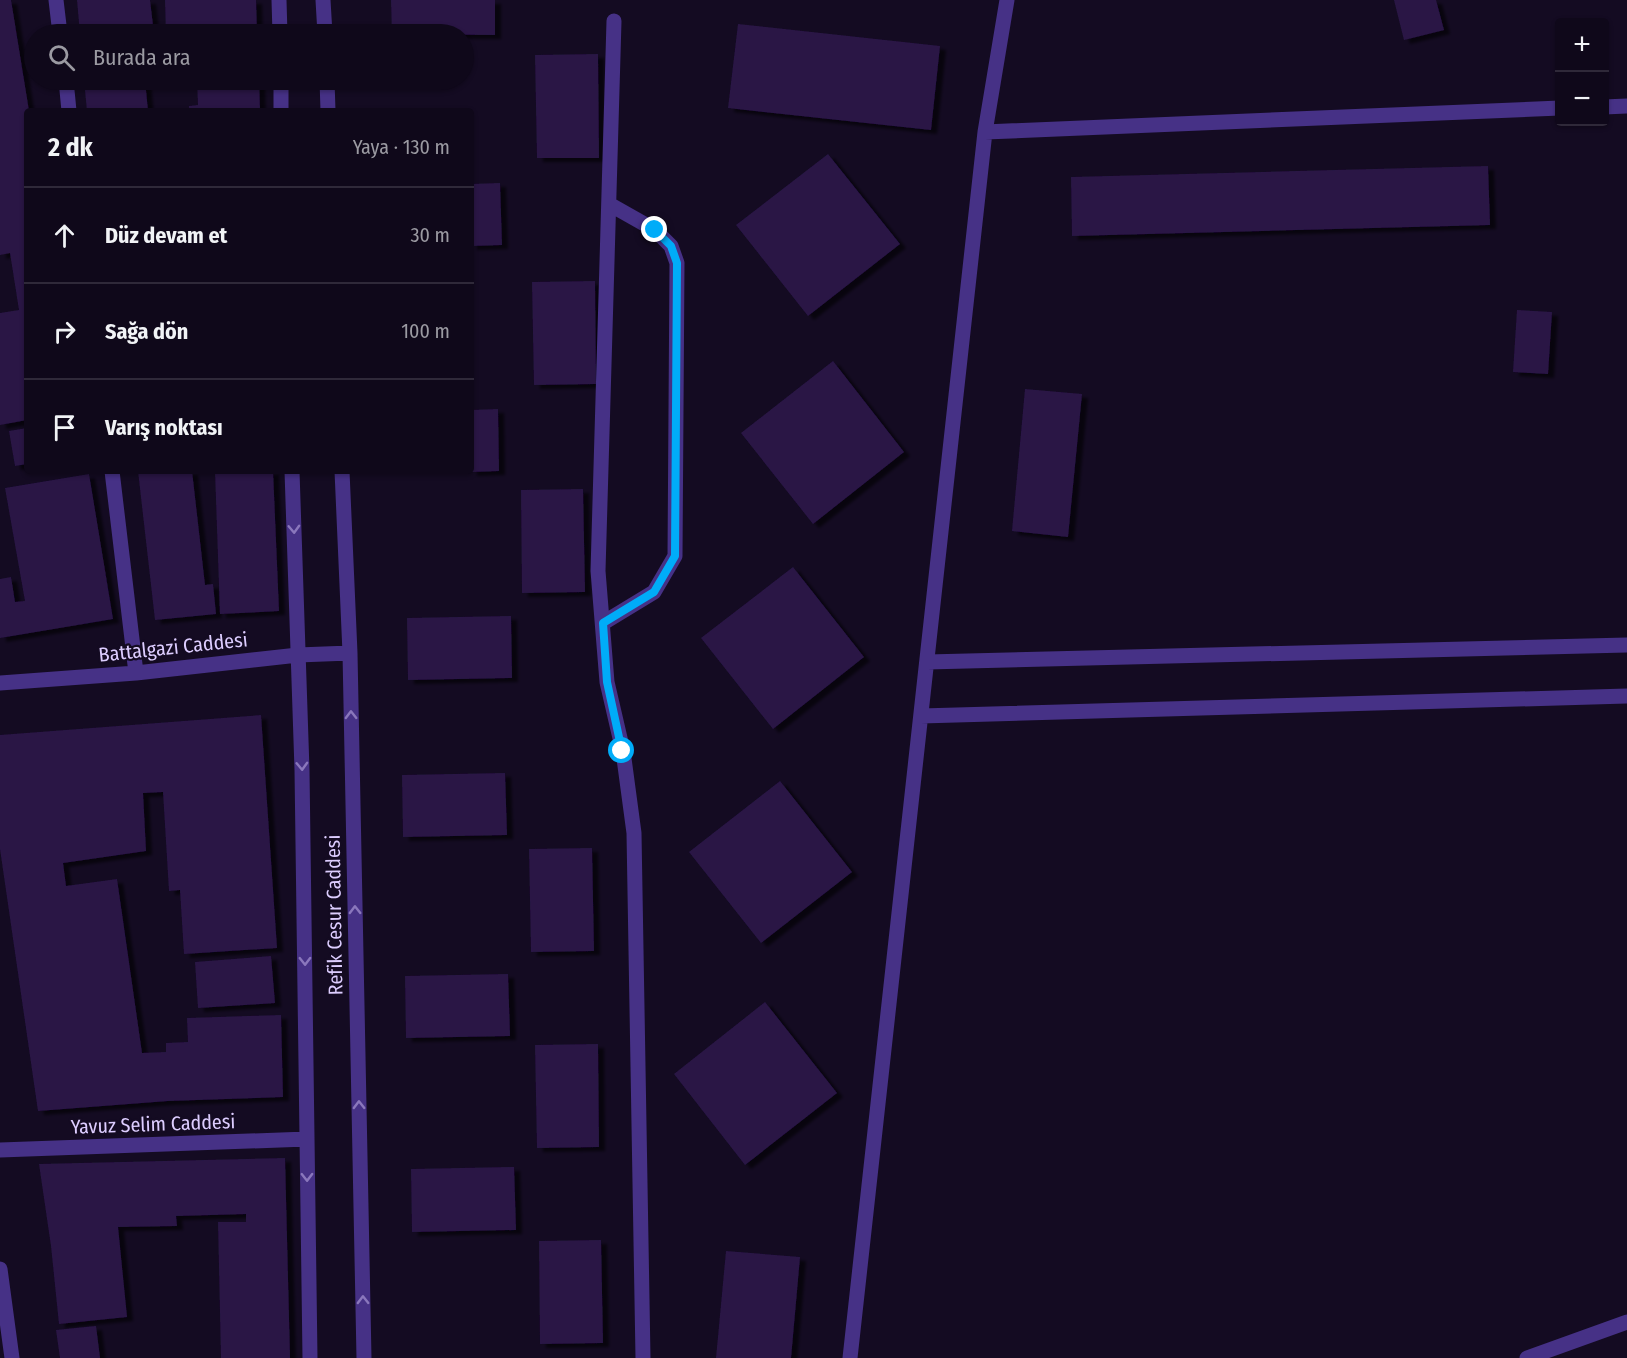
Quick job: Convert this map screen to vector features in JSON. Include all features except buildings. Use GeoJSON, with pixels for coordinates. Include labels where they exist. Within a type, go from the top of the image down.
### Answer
{"type":"FeatureCollection","features":[{"type":"Feature","properties":{"kind":"street"},"geometry":{"type":"LineString","coordinates":[[56,0],[59,24]]}},
{"type":"Feature","properties":{"kind":"street"},"geometry":{"type":"LineString","coordinates":[[279,0],[280,24]]}},
{"type":"Feature","properties":{"kind":"street"},"geometry":{"type":"LineString","coordinates":[[323,0],[324,24]]}},
{"type":"Feature","properties":{"kind":"street"},"geometry":{"type":"LineString","coordinates":[[850,1358],[985,132],[1006,0]]}},
{"type":"Feature","properties":{"kind":"street"},"geometry":{"type":"LineString","coordinates":[[614,21],[598,570],[607,682],[622,751],[634,833],[643,1358]]}},
{"type":"Feature","properties":{"kind":"street"},"geometry":{"type":"LineString","coordinates":[[67,90],[69,108]]}},
{"type":"Feature","properties":{"kind":"street"},"geometry":{"type":"LineString","coordinates":[[280,90],[281,108]]}},
{"type":"Feature","properties":{"kind":"street"},"geometry":{"type":"LineString","coordinates":[[327,90],[328,108]]}},
{"type":"Feature","properties":{"kind":"street"},"geometry":{"type":"LineString","coordinates":[[1609,107],[1627,106]]}},
{"type":"Feature","properties":{"kind":"street"},"geometry":{"type":"LineString","coordinates":[[985,132],[1555,108]]}},
{"type":"Feature","properties":{"kind":"street"},"geometry":{"type":"LineString","coordinates":[[603,623],[654,592],[675,556],[677,263],[671,246],[655,230],[609,204]]}},
{"type":"Feature","properties":{"kind":"street"},"geometry":{"type":"LineString","coordinates":[[112,474],[136,673]]}},
{"type":"Feature","properties":{"kind":"street","name":"Refik Cesur Caddesi"},"geometry":{"type":"LineString","coordinates":[[292,474],[302,770],[310,1358]]}},
{"type":"Feature","properties":{"kind":"street","name":"Refik Cesur Caddesi"},"geometry":{"type":"LineString","coordinates":[[342,474],[350,653],[364,1358]]}},
{"type":"Feature","properties":{"kind":"street"},"geometry":{"type":"LineString","coordinates":[[927,662],[1627,645]]}},
{"type":"Feature","properties":{"kind":"street","name":"Battalgazi Caddesi"},"geometry":{"type":"LineString","coordinates":[[0,683],[136,673],[298,654],[350,653]]}},
{"type":"Feature","properties":{"kind":"street"},"geometry":{"type":"LineString","coordinates":[[921,716],[1627,696]]}},
{"type":"Feature","properties":{"kind":"street","name":"Yavuz Selim Caddesi"},"geometry":{"type":"LineString","coordinates":[[0,1150],[307,1139]]}},
{"type":"Feature","properties":{"kind":"street"},"geometry":{"type":"LineString","coordinates":[[0,1269],[12,1358]]}},
{"type":"Feature","properties":{"kind":"street"},"geometry":{"type":"LineString","coordinates":[[1527,1358],[1627,1322]]}},
{"type":"Feature","properties":{"kind":"route"},"geometry":{"type":"LineString","coordinates":[[622,751],[607,682],[603,623],[654,592],[675,556],[677,263],[671,246],[655,230]]}}]}
